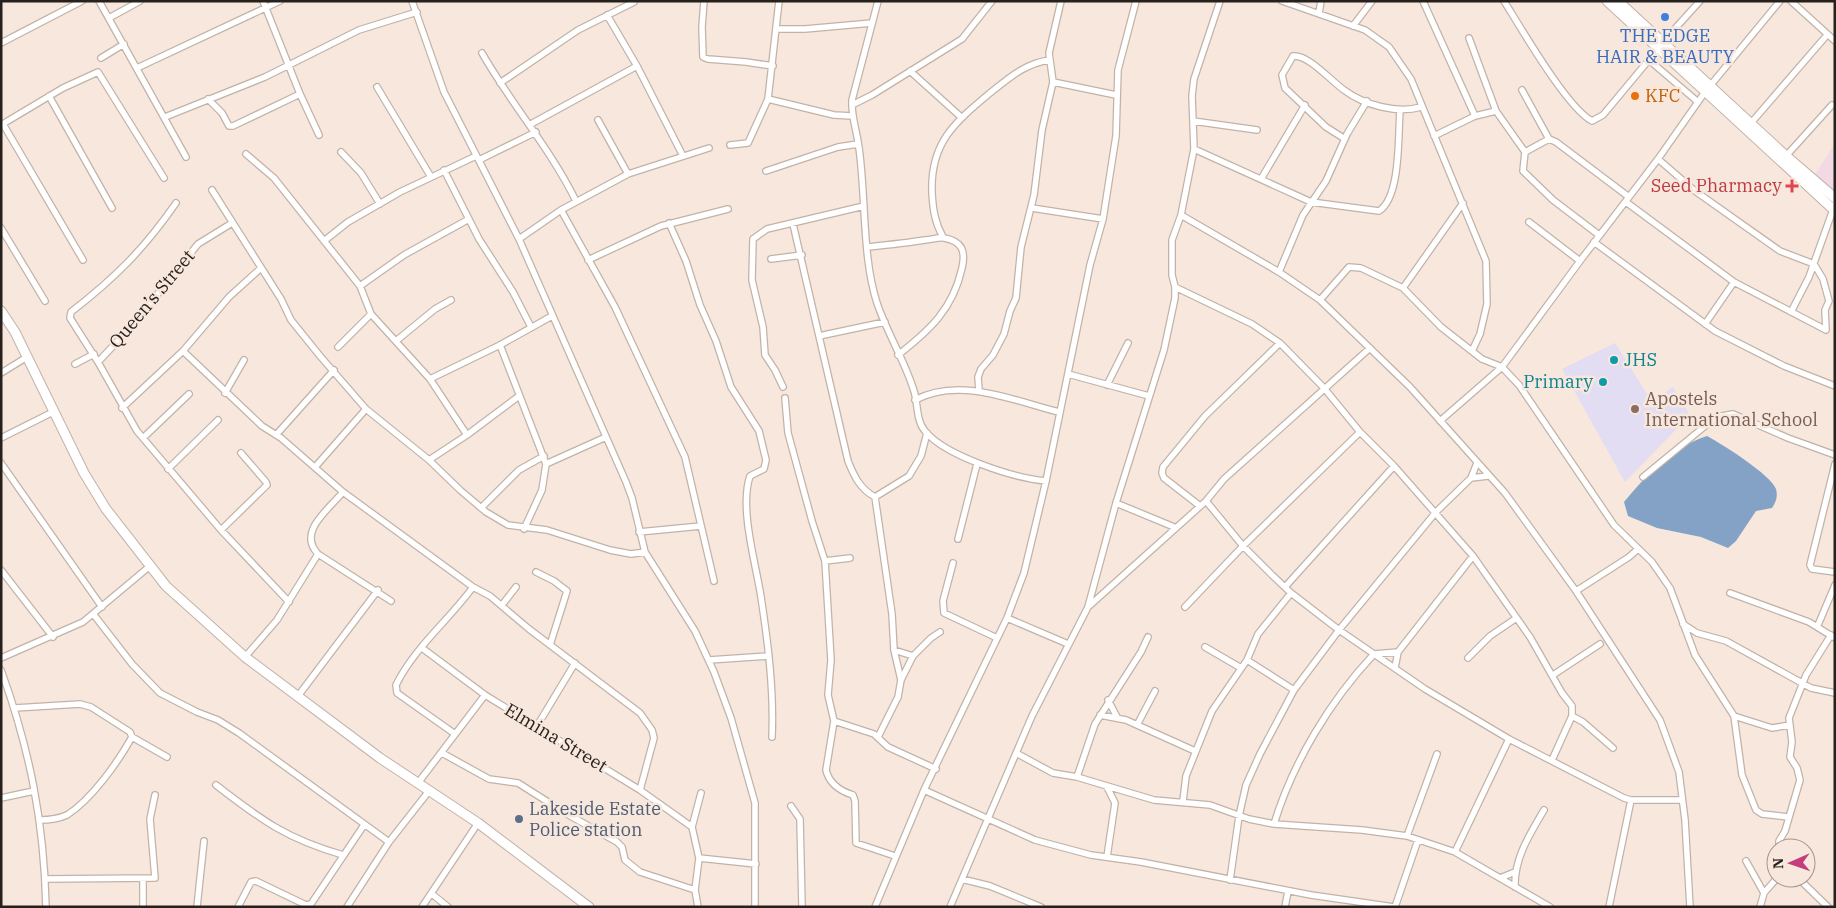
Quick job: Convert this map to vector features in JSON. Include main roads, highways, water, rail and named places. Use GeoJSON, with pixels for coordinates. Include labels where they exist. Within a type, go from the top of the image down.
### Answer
{"type":"FeatureCollection","features":[{"type":"Feature","properties":{"kind":"water"},"geometry":{"type":"Polygon","coordinates":[[[1707,436],[1756,468],[1772,483],[1777,492],[1775,504],[1772,508],[1756,511],[1736,541],[1728,548],[1701,537],[1657,528],[1628,516],[1624,502],[1651,472],[1671,455],[1682,447],[1707,436]]]}},
{"type":"Feature","properties":{"kind":"place","name":"THE EDGE HAIR & BEAUTY"},"geometry":{"type":"Point","coordinates":[1665,17]}},
{"type":"Feature","properties":{"kind":"place","name":"KFC"},"geometry":{"type":"Point","coordinates":[1635,96]}},
{"type":"Feature","properties":{"kind":"place","name":"Seed Pharmacy"},"geometry":{"type":"Point","coordinates":[1792,186]}},
{"type":"Feature","properties":{"kind":"place","name":"JHS"},"geometry":{"type":"Point","coordinates":[1614,360]}},
{"type":"Feature","properties":{"kind":"place","name":"Primary"},"geometry":{"type":"Point","coordinates":[1603,382]}},
{"type":"Feature","properties":{"kind":"place","name":"Apostels International School"},"geometry":{"type":"Point","coordinates":[1635,409]}},
{"type":"Feature","properties":{"kind":"place","name":"Lakeside Estate Police station"},"geometry":{"type":"Point","coordinates":[519,819]}}]}
